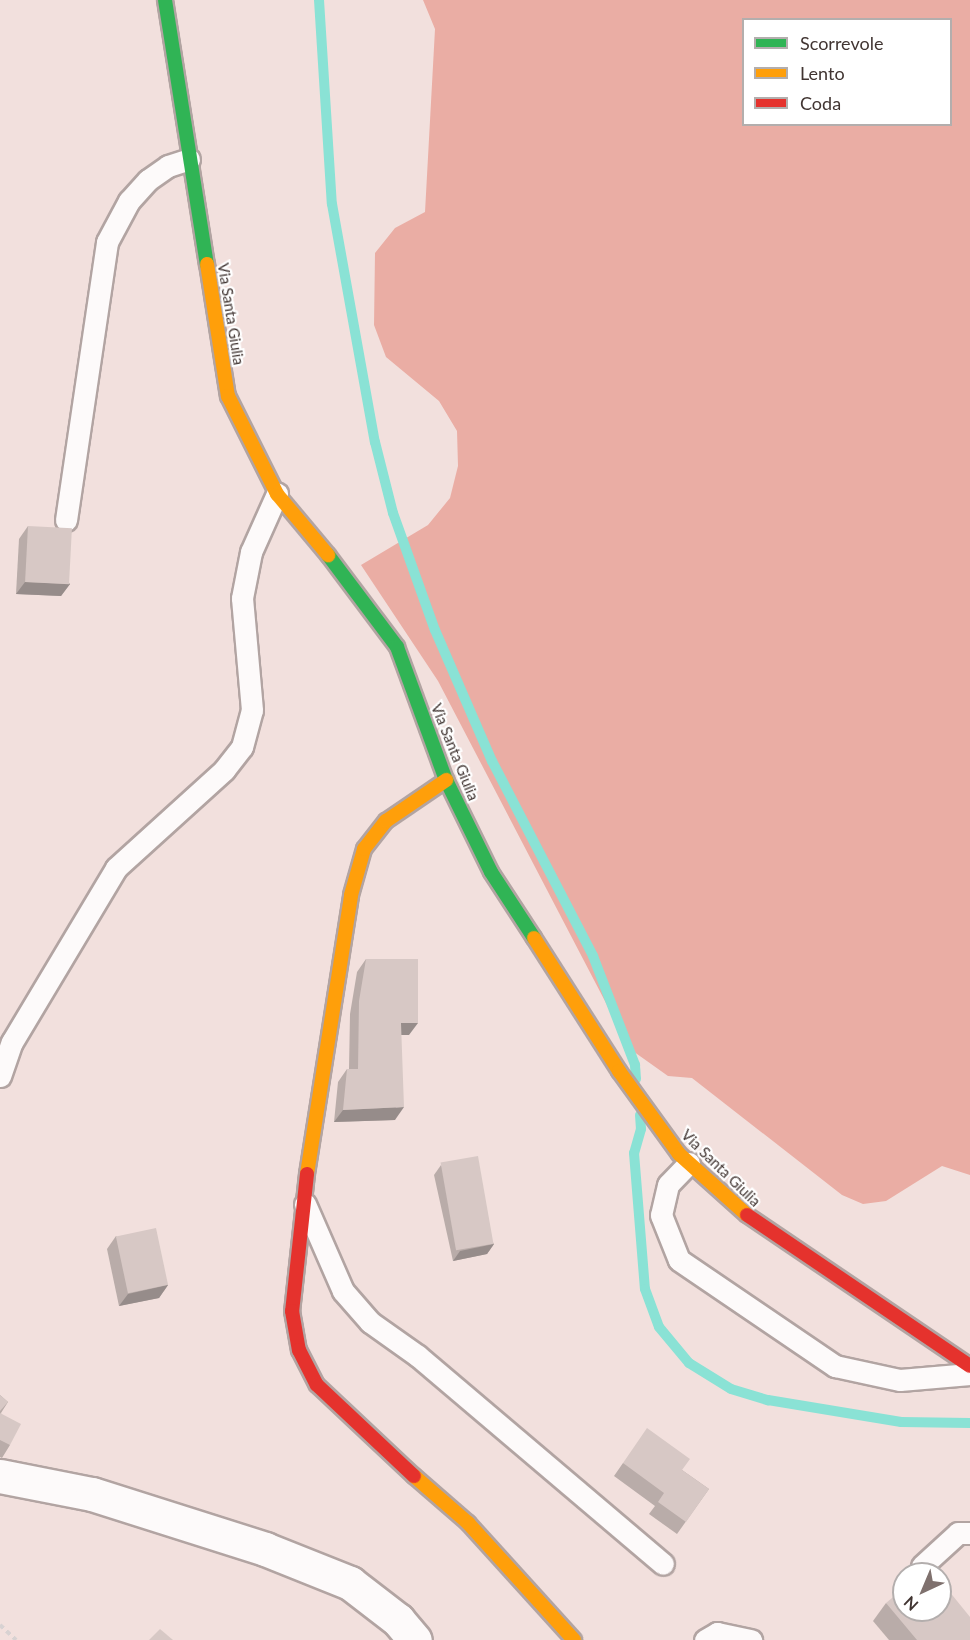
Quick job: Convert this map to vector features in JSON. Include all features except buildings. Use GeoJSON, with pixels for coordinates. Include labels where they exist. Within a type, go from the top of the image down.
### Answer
{"type":"FeatureCollection","features":[{"type":"Feature","properties":{"kind":"street","name":"Via Santa Giulia"},"geometry":{"type":"LineString","coordinates":[[165,0],[228,396],[277,494],[344,574],[397,647],[446,780],[491,872],[619,1071],[689,1163],[755,1223],[970,1366]]}},
{"type":"Feature","properties":{"kind":"street"},"geometry":{"type":"LineString","coordinates":[[446,780],[386,821],[364,849],[351,895],[325,1046],[305,1204],[295,1258],[292,1311],[299,1350],[317,1384],[362,1431],[468,1523],[530,1587],[574,1640]]}},
{"type":"Feature","properties":{"kind":"street"},"geometry":{"type":"LineString","coordinates":[[0,1476],[92,1494],[276,1553],[350,1583],[398,1620],[415,1640]]}},
{"type":"Feature","properties":{"kind":"lane"},"geometry":{"type":"LineString","coordinates":[[66,520],[107,242],[129,201],[148,180],[168,166],[189,159]]}},
{"type":"Feature","properties":{"kind":"lane"},"geometry":{"type":"LineString","coordinates":[[0,1076],[12,1042],[116,868],[224,770],[242,747],[252,710],[242,598],[253,544],[277,494]]}},
{"type":"Feature","properties":{"kind":"lane"},"geometry":{"type":"LineString","coordinates":[[689,1163],[668,1185],[661,1215],[679,1260],[836,1366],[900,1380],[970,1374]]}},
{"type":"Feature","properties":{"kind":"lane"},"geometry":{"type":"LineString","coordinates":[[305,1204],[343,1292],[370,1322],[418,1356],[663,1564]]}},
{"type":"Feature","properties":{"kind":"lane"},"geometry":{"type":"LineString","coordinates":[[926,1562],[958,1533],[970,1533]]}},
{"type":"Feature","properties":{"kind":"lane"},"geometry":{"type":"LineString","coordinates":[[705,1640],[717,1633],[751,1640]]}},
{"type":"Feature","properties":{"kind":"path"},"geometry":{"type":"LineString","coordinates":[[0,1625],[16,1640]]}},
{"type":"Feature","properties":{"kind":"shaded area"},"geometry":{"type":"Polygon","coordinates":[[[423,0],[970,0],[970,1175],[942,1166],[886,1201],[863,1204],[842,1195],[692,1078],[668,1076],[630,1049],[438,681],[361,565],[428,525],[450,498],[458,466],[457,431],[439,401],[386,357],[374,325],[375,253],[395,228],[425,212],[435,29],[423,0]]]}},
{"type":"Feature","properties":{"kind":"waterway"},"geometry":{"type":"LineString","coordinates":[[319,0],[332,204],[375,442],[393,513],[435,630],[492,761],[593,956],[635,1065],[636,1079]]}},
{"type":"Feature","properties":{"kind":"waterway"},"geometry":{"type":"LineString","coordinates":[[640,1115],[641,1129],[634,1153],[645,1289],[659,1327],[689,1363],[731,1389],[768,1400],[901,1422],[970,1423]]}},
{"type":"Feature","properties":{"kind":"traffic: fast"},"geometry":{"type":"LineString","coordinates":[[165,0],[207,264]]}},
{"type":"Feature","properties":{"kind":"traffic: fast"},"geometry":{"type":"LineString","coordinates":[[328,555],[397,647],[446,780],[491,872],[534,938]]}},
{"type":"Feature","properties":{"kind":"traffic: slow"},"geometry":{"type":"LineString","coordinates":[[207,264],[228,396],[277,494],[328,555]]}},
{"type":"Feature","properties":{"kind":"traffic: slow"},"geometry":{"type":"LineString","coordinates":[[307,1174],[351,895],[364,849],[386,821],[446,780]]}},
{"type":"Feature","properties":{"kind":"traffic: slow"},"geometry":{"type":"LineString","coordinates":[[534,938],[619,1071],[679,1154],[747,1215]]}},
{"type":"Feature","properties":{"kind":"traffic: slow"},"geometry":{"type":"LineString","coordinates":[[414,1476],[468,1523],[574,1640]]}},
{"type":"Feature","properties":{"kind":"traffic: jam"},"geometry":{"type":"LineString","coordinates":[[307,1174],[292,1311],[299,1350],[317,1385],[414,1476]]}},
{"type":"Feature","properties":{"kind":"traffic: jam"},"geometry":{"type":"LineString","coordinates":[[747,1215],[970,1366]]}}]}
